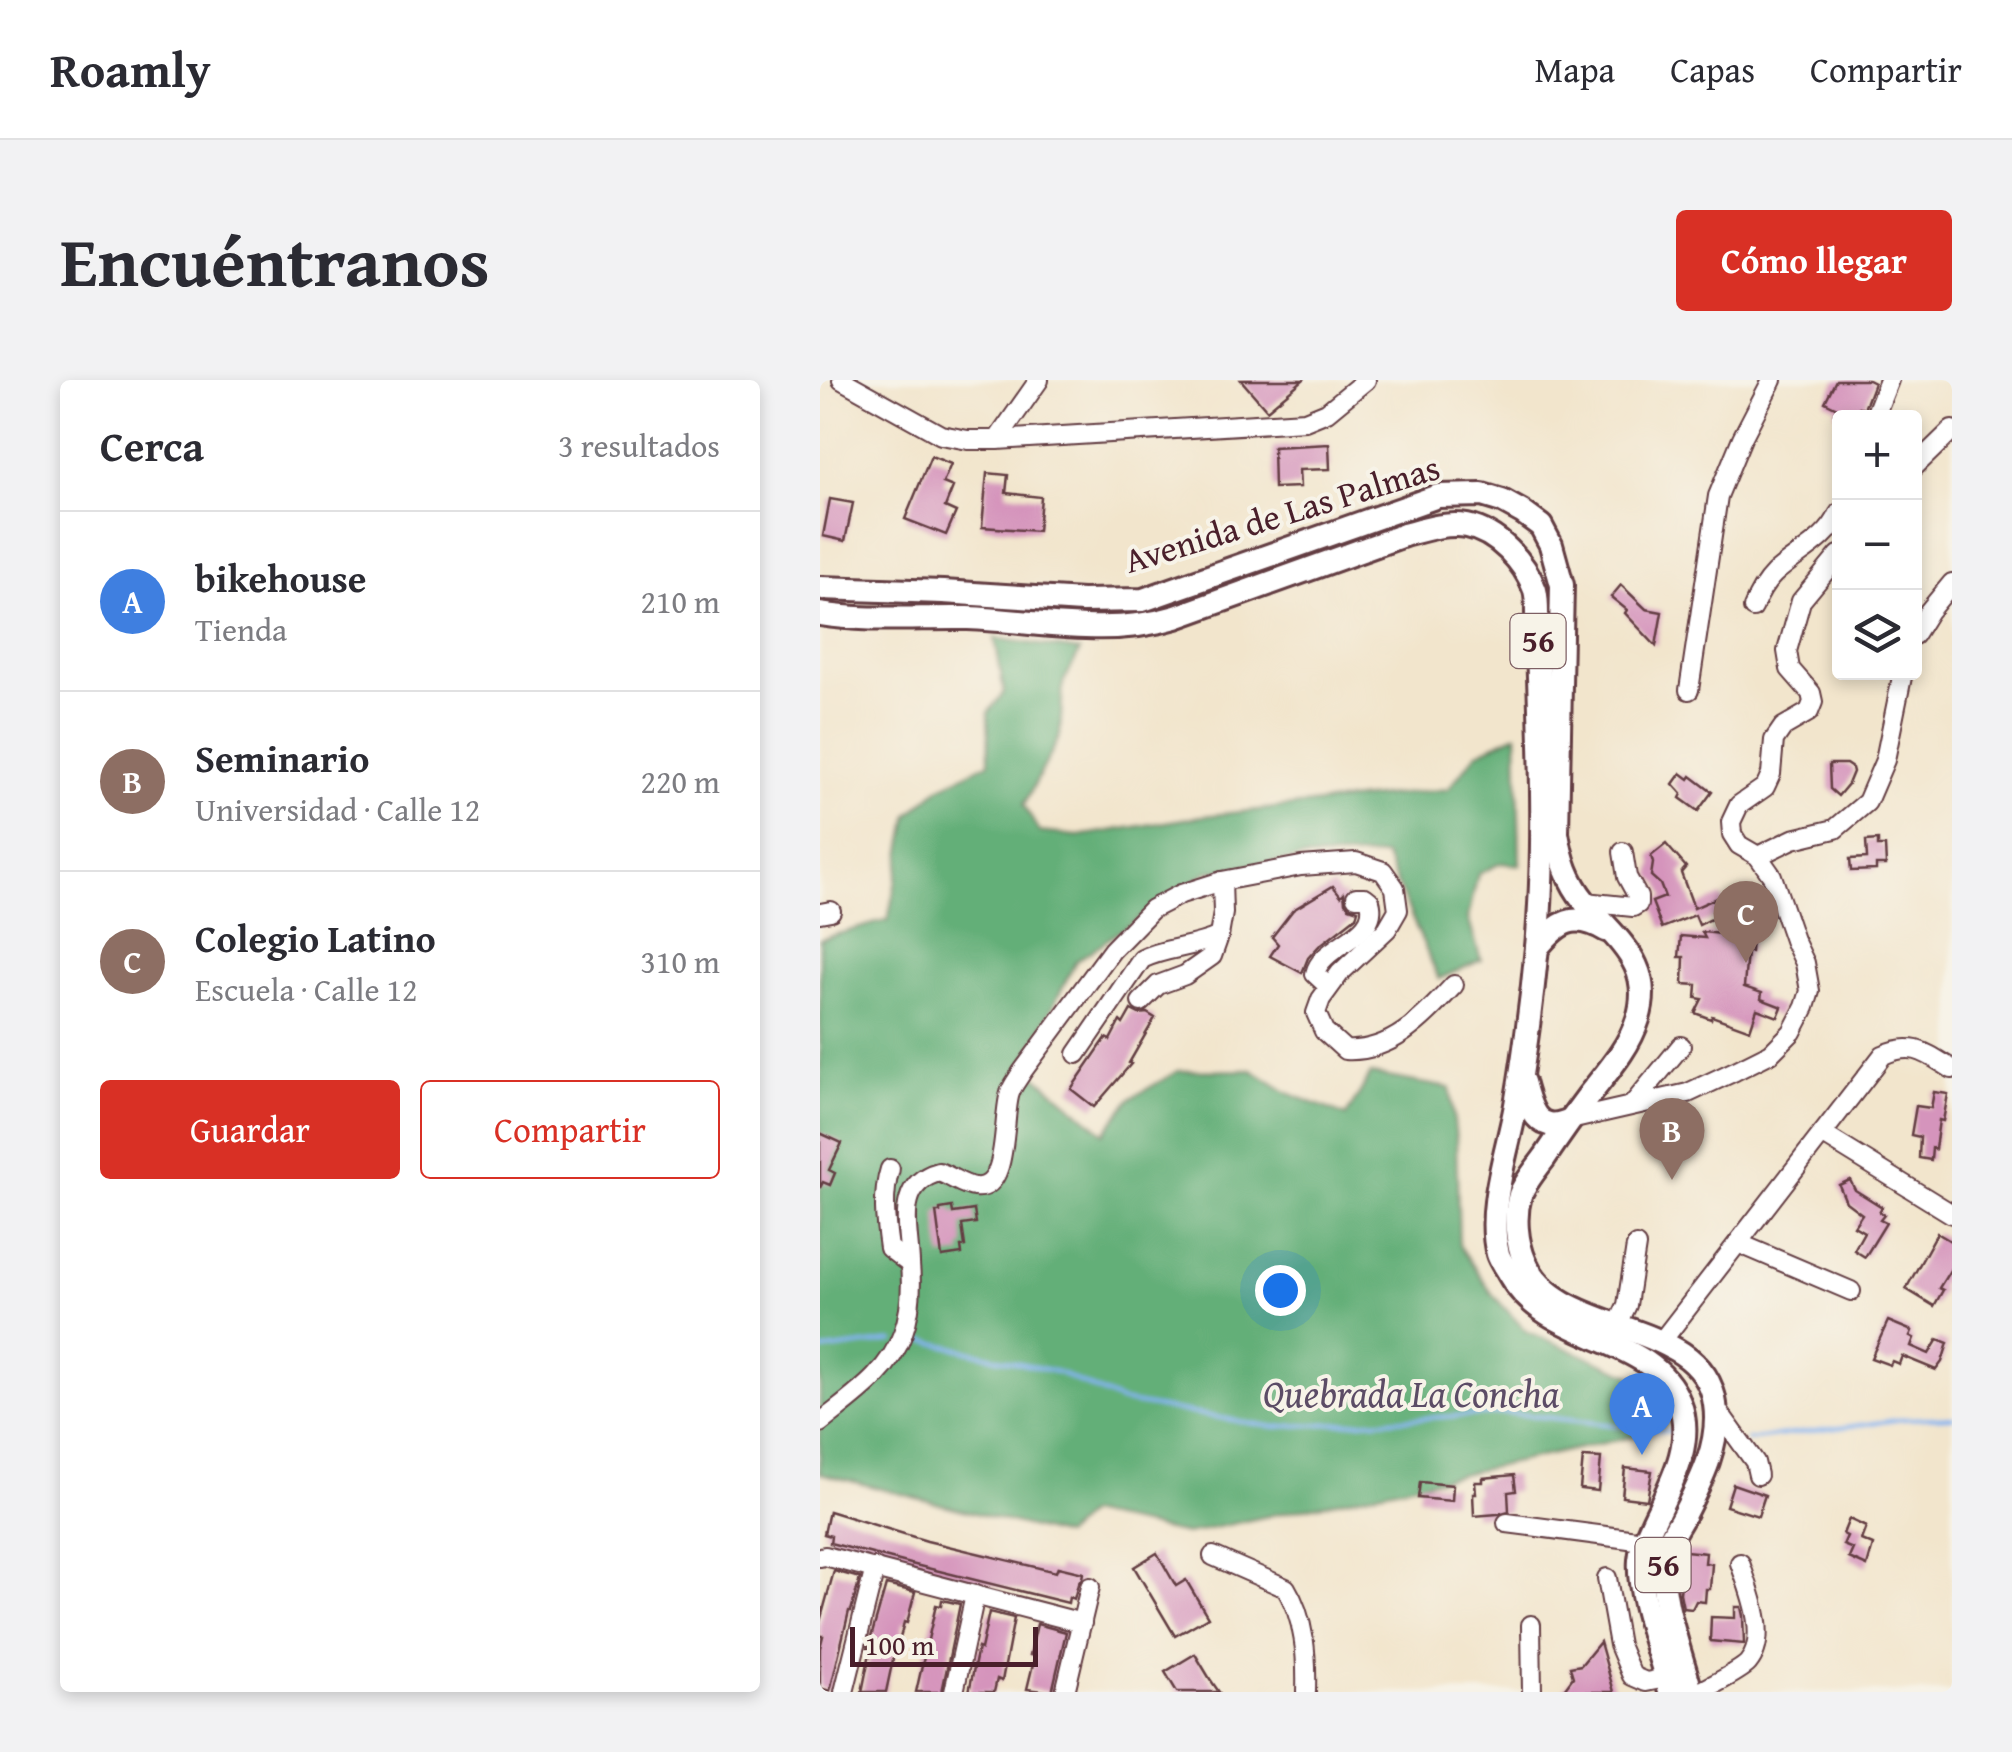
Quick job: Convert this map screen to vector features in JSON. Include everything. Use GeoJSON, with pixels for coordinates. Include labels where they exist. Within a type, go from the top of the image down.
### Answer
{"type":"FeatureCollection","features":[{"type":"Feature","properties":{"kind":"main road","name":"Avenida de Las Palmas"},"geometry":{"type":"LineString","coordinates":[[820,588],[1082,601],[1143,600],[1438,496],[1482,494],[1522,512],[1541,526],[1551,545],[1562,585],[1557,833],[1562,862],[1585,902],[1630,954],[1642,986],[1641,1008],[1632,1034],[1521,1192],[1516,1218],[1518,1239],[1524,1261],[1548,1295],[1662,1342],[1691,1359],[1712,1388],[1715,1426]]}},
{"type":"Feature","properties":{"kind":"main road","name":"Avenida de Las Palmas"},"geometry":{"type":"LineString","coordinates":[[820,614],[973,618],[1095,628],[1149,625],[1432,527],[1467,526],[1499,541],[1513,555],[1535,591],[1538,614],[1542,815],[1537,948],[1521,1074],[1496,1198],[1498,1255],[1529,1302],[1575,1330],[1638,1356],[1672,1388],[1680,1403],[1684,1418],[1683,1451],[1640,1554],[1641,1585],[1668,1685]]}},
{"type":"Feature","properties":{"kind":"main road"},"geometry":{"type":"LineString","coordinates":[[1537,948],[1552,929],[1565,921],[1583,920],[1618,936]]}},
{"type":"Feature","properties":{"kind":"main road"},"geometry":{"type":"LineString","coordinates":[[1521,1074],[1536,1117],[1546,1124],[1570,1120]]}},
{"type":"Feature","properties":{"kind":"main road","name":"56"},"geometry":{"type":"LineString","coordinates":[[1691,1692],[1666,1598],[1664,1554],[1707,1464],[1715,1426]]}},
{"type":"Feature","properties":{"kind":"street"},"geometry":{"type":"LineString","coordinates":[[842,380],[942,434],[968,440],[1305,421],[1327,412],[1366,380]]}},
{"type":"Feature","properties":{"kind":"street"},"geometry":{"type":"LineString","coordinates":[[997,440],[1038,380]]}},
{"type":"Feature","properties":{"kind":"street"},"geometry":{"type":"LineString","coordinates":[[1689,690],[1718,496],[1772,380]]}},
{"type":"Feature","properties":{"kind":"street"},"geometry":{"type":"LineString","coordinates":[[1877,410],[1889,380]]}},
{"type":"Feature","properties":{"kind":"street"},"geometry":{"type":"LineString","coordinates":[[1922,459],[1952,430]]}},
{"type":"Feature","properties":{"kind":"street"},"geometry":{"type":"LineString","coordinates":[[1752,608],[1776,572],[1832,526]]}},
{"type":"Feature","properties":{"kind":"street"},"geometry":{"type":"LineString","coordinates":[[1570,1120],[1688,1093],[1771,1053],[1792,1032],[1805,1007],[1810,990],[1804,963],[1772,876],[1758,856],[1739,845],[1731,822],[1739,805],[1765,787],[1771,774],[1774,740],[1783,727],[1810,712],[1814,702],[1812,693],[1790,669],[1788,651],[1801,601],[1832,564]]}},
{"type":"Feature","properties":{"kind":"street"},"geometry":{"type":"LineString","coordinates":[[1922,622],[1952,582]]}},
{"type":"Feature","properties":{"kind":"street"},"geometry":{"type":"LineString","coordinates":[[1758,856],[1794,838],[1835,828],[1867,802],[1885,760],[1901,680]]}},
{"type":"Feature","properties":{"kind":"street"},"geometry":{"type":"LineString","coordinates":[[1585,902],[1632,907],[1638,904],[1627,877],[1624,852]]}},
{"type":"Feature","properties":{"kind":"street"},"geometry":{"type":"LineString","coordinates":[[820,1422],[880,1374],[903,1334],[911,1298],[906,1213],[912,1190],[921,1178],[939,1172],[977,1188],[995,1180],[1010,1093],[1022,1072],[1112,950],[1152,909],[1222,880],[1301,866],[1356,862],[1383,872],[1395,888],[1398,910],[1387,929],[1340,973],[1325,993],[1316,1014],[1324,1031],[1344,1050],[1374,1048],[1421,1021],[1454,986]]}},
{"type":"Feature","properties":{"kind":"street"},"geometry":{"type":"LineString","coordinates":[[1141,1002],[1158,985],[1185,975],[1212,956],[1220,936],[1222,880]]}},
{"type":"Feature","properties":{"kind":"street"},"geometry":{"type":"LineString","coordinates":[[1325,993],[1316,968],[1366,925],[1371,916],[1370,900],[1356,897]]}},
{"type":"Feature","properties":{"kind":"street"},"geometry":{"type":"LineString","coordinates":[[1077,1054],[1142,959],[1220,936]]}},
{"type":"Feature","properties":{"kind":"street"},"geometry":{"type":"LineString","coordinates":[[1632,1104],[1681,1046]]}},
{"type":"Feature","properties":{"kind":"street"},"geometry":{"type":"LineString","coordinates":[[1662,1342],[1883,1055],[1899,1048],[1923,1051],[1952,1069]]}},
{"type":"Feature","properties":{"kind":"street"},"geometry":{"type":"LineString","coordinates":[[1822,1134],[1952,1214]]}},
{"type":"Feature","properties":{"kind":"street"},"geometry":{"type":"LineString","coordinates":[[890,1168],[885,1183],[889,1248],[910,1264]]}},
{"type":"Feature","properties":{"kind":"street"},"geometry":{"type":"LineString","coordinates":[[1738,1243],[1851,1291]]}},
{"type":"Feature","properties":{"kind":"street"},"geometry":{"type":"LineString","coordinates":[[1616,1326],[1627,1305],[1636,1246]]}},
{"type":"Feature","properties":{"kind":"street"},"geometry":{"type":"LineString","coordinates":[[1715,1426],[1755,1462],[1758,1475]]}},
{"type":"Feature","properties":{"kind":"street"},"geometry":{"type":"LineString","coordinates":[[1507,1524],[1644,1541]]}},
{"type":"Feature","properties":{"kind":"street"},"geometry":{"type":"LineString","coordinates":[[1213,1556],[1286,1588],[1306,1645],[1306,1692]]}},
{"type":"Feature","properties":{"kind":"street"},"geometry":{"type":"LineString","coordinates":[[820,1557],[1082,1623]]}},
{"type":"Feature","properties":{"kind":"street"},"geometry":{"type":"LineString","coordinates":[[1700,1692],[1748,1662],[1758,1636],[1757,1616],[1740,1563]]}},
{"type":"Feature","properties":{"kind":"street"},"geometry":{"type":"LineString","coordinates":[[844,1692],[875,1568]]}},
{"type":"Feature","properties":{"kind":"street"},"geometry":{"type":"LineString","coordinates":[[1607,1578],[1619,1644],[1632,1676],[1668,1685]]}},
{"type":"Feature","properties":{"kind":"street"},"geometry":{"type":"LineString","coordinates":[[1065,1692],[1090,1587]]}},
{"type":"Feature","properties":{"kind":"street"},"geometry":{"type":"LineString","coordinates":[[954,1692],[976,1595]]}},
{"type":"Feature","properties":{"kind":"street"},"geometry":{"type":"LineString","coordinates":[[1531,1625],[1532,1692]]}},
{"type":"Feature","properties":{"kind":"green space"},"geometry":{"type":"Polygon","coordinates":[[[995,638],[1080,651],[1063,683],[1060,736],[1024,805],[1039,832],[1078,836],[1203,816],[1448,789],[1478,752],[1517,734],[1520,865],[1501,863],[1478,874],[1468,918],[1481,960],[1439,979],[1385,856],[1303,858],[1207,872],[1076,961],[1023,1065],[1104,1133],[1130,1099],[1178,1071],[1252,1070],[1288,1093],[1346,1116],[1371,1074],[1450,1088],[1456,1138],[1459,1245],[1493,1295],[1526,1331],[1643,1380],[1666,1402],[1671,1415],[1666,1425],[1649,1433],[1186,1534],[1087,1514],[1064,1536],[820,1473],[820,939],[888,920],[909,815],[939,788],[989,762],[988,713],[1004,692],[995,638]]]}},
{"type":"Feature","properties":{"kind":"building"},"geometry":{"type":"Polygon","coordinates":[[[1241,380],[1303,380],[1267,410],[1241,380]]]}},
{"type":"Feature","properties":{"kind":"building"},"geometry":{"type":"Polygon","coordinates":[[[1836,380],[1874,383],[1864,409],[1836,410],[1825,402],[1836,380]]]}},
{"type":"Feature","properties":{"kind":"building"},"geometry":{"type":"Polygon","coordinates":[[[1329,444],[1330,469],[1299,470],[1300,487],[1274,488],[1273,447],[1329,444]]]}},
{"type":"Feature","properties":{"kind":"building"},"geometry":{"type":"Polygon","coordinates":[[[931,456],[951,464],[943,483],[953,487],[945,507],[956,512],[946,535],[905,519],[931,456]]]}},
{"type":"Feature","properties":{"kind":"building"},"geometry":{"type":"Polygon","coordinates":[[[987,473],[1008,475],[1006,493],[1041,497],[1038,531],[982,527],[987,473]]]}},
{"type":"Feature","properties":{"kind":"building"},"geometry":{"type":"Polygon","coordinates":[[[830,499],[853,503],[845,541],[823,536],[830,499]]]}},
{"type":"Feature","properties":{"kind":"building"},"geometry":{"type":"Polygon","coordinates":[[[1621,585],[1646,609],[1662,612],[1656,646],[1611,597],[1621,585]]]}},
{"type":"Feature","properties":{"kind":"building"},"geometry":{"type":"Polygon","coordinates":[[[1829,764],[1852,768],[1848,784],[1838,796],[1830,789],[1829,764]]]}},
{"type":"Feature","properties":{"kind":"building"},"geometry":{"type":"Polygon","coordinates":[[[1681,773],[1712,792],[1698,811],[1680,798],[1682,794],[1673,784],[1681,773]]]}},
{"type":"Feature","properties":{"kind":"building"},"geometry":{"type":"Polygon","coordinates":[[[1878,840],[1878,846],[1885,846],[1886,865],[1876,865],[1876,870],[1851,871],[1850,859],[1867,858],[1866,841],[1878,840]]]}},
{"type":"Feature","properties":{"kind":"building"},"geometry":{"type":"Polygon","coordinates":[[[1666,844],[1686,867],[1681,873],[1694,908],[1721,896],[1729,910],[1699,925],[1695,915],[1662,928],[1652,902],[1665,897],[1660,884],[1651,876],[1651,856],[1666,844]]]}},
{"type":"Feature","properties":{"kind":"building"},"geometry":{"type":"Polygon","coordinates":[[[1333,886],[1341,896],[1344,893],[1349,907],[1358,910],[1356,917],[1319,946],[1302,973],[1270,956],[1278,944],[1272,937],[1293,910],[1333,886]]]}},
{"type":"Feature","properties":{"kind":"building"},"geometry":{"type":"Polygon","coordinates":[[[1702,932],[1752,937],[1744,987],[1762,993],[1761,999],[1782,1007],[1778,1017],[1757,1009],[1750,1030],[1695,1013],[1702,999],[1696,998],[1697,985],[1683,984],[1684,957],[1679,957],[1681,936],[1705,938],[1702,932]]]}},
{"type":"Feature","properties":{"kind":"building"},"geometry":{"type":"Polygon","coordinates":[[[1131,1010],[1155,1018],[1131,1064],[1094,1107],[1071,1089],[1131,1010]]]}},
{"type":"Feature","properties":{"kind":"building"},"geometry":{"type":"Polygon","coordinates":[[[1934,1092],[1948,1094],[1931,1160],[1919,1158],[1920,1137],[1911,1135],[1916,1106],[1931,1108],[1934,1092]]]}},
{"type":"Feature","properties":{"kind":"building"},"geometry":{"type":"Polygon","coordinates":[[[820,1133],[842,1143],[829,1170],[835,1173],[830,1185],[823,1182],[820,1188],[820,1133]]]}},
{"type":"Feature","properties":{"kind":"building"},"geometry":{"type":"Polygon","coordinates":[[[1850,1180],[1855,1190],[1882,1207],[1879,1212],[1884,1215],[1880,1220],[1886,1223],[1865,1257],[1854,1250],[1864,1232],[1854,1226],[1862,1214],[1846,1202],[1839,1185],[1850,1180]]]}},
{"type":"Feature","properties":{"kind":"building"},"geometry":{"type":"Polygon","coordinates":[[[952,1207],[953,1213],[974,1210],[976,1223],[962,1225],[962,1254],[942,1257],[936,1212],[952,1207]]]}},
{"type":"Feature","properties":{"kind":"building"},"geometry":{"type":"Polygon","coordinates":[[[1937,1233],[1952,1242],[1952,1267],[1939,1288],[1943,1290],[1934,1306],[1906,1289],[1937,1233]]]}},
{"type":"Feature","properties":{"kind":"building"},"geometry":{"type":"Polygon","coordinates":[[[1888,1321],[1912,1331],[1911,1346],[1929,1354],[1938,1339],[1948,1343],[1936,1370],[1902,1356],[1899,1364],[1892,1361],[1890,1365],[1871,1358],[1888,1321]]]}},
{"type":"Feature","properties":{"kind":"building"},"geometry":{"type":"Polygon","coordinates":[[[1583,1457],[1601,1458],[1598,1491],[1580,1489],[1583,1457]]]}},
{"type":"Feature","properties":{"kind":"building"},"geometry":{"type":"Polygon","coordinates":[[[1625,1468],[1652,1471],[1647,1500],[1622,1497],[1625,1468]]]}},
{"type":"Feature","properties":{"kind":"building"},"geometry":{"type":"Polygon","coordinates":[[[1514,1475],[1516,1491],[1508,1492],[1509,1511],[1474,1516],[1475,1482],[1514,1475]]]}},
{"type":"Feature","properties":{"kind":"building"},"geometry":{"type":"Polygon","coordinates":[[[1420,1482],[1453,1485],[1452,1501],[1418,1498],[1420,1482]]]}},
{"type":"Feature","properties":{"kind":"building"},"geometry":{"type":"Polygon","coordinates":[[[1733,1484],[1765,1495],[1758,1516],[1726,1506],[1733,1484]]]}},
{"type":"Feature","properties":{"kind":"building"},"geometry":{"type":"Polygon","coordinates":[[[829,1511],[927,1541],[1056,1572],[1058,1567],[1083,1573],[1082,1578],[1074,1599],[1069,1597],[1068,1603],[830,1543],[831,1536],[824,1534],[829,1511]]]}},
{"type":"Feature","properties":{"kind":"building"},"geometry":{"type":"Polygon","coordinates":[[[1849,1519],[1866,1527],[1861,1540],[1873,1545],[1867,1566],[1849,1558],[1853,1549],[1843,1545],[1849,1519]]]}},
{"type":"Feature","properties":{"kind":"building"},"geometry":{"type":"Polygon","coordinates":[[[1685,1551],[1706,1553],[1705,1563],[1712,1564],[1705,1602],[1696,1601],[1692,1609],[1683,1608],[1680,1593],[1685,1551]]]}},
{"type":"Feature","properties":{"kind":"building"},"geometry":{"type":"Polygon","coordinates":[[[1157,1553],[1176,1586],[1186,1580],[1208,1617],[1175,1636],[1134,1567],[1157,1553]]]}},
{"type":"Feature","properties":{"kind":"building"},"geometry":{"type":"Polygon","coordinates":[[[834,1571],[860,1578],[830,1691],[820,1688],[820,1622],[834,1571]]]}},
{"type":"Feature","properties":{"kind":"building"},"geometry":{"type":"Polygon","coordinates":[[[886,1585],[915,1592],[896,1645],[886,1692],[862,1692],[868,1648],[886,1585]]]}},
{"type":"Feature","properties":{"kind":"building"},"geometry":{"type":"Polygon","coordinates":[[[942,1600],[960,1604],[942,1692],[916,1692],[936,1605],[941,1606],[942,1600]]]}},
{"type":"Feature","properties":{"kind":"building"},"geometry":{"type":"Polygon","coordinates":[[[1735,1607],[1741,1607],[1744,1644],[1710,1641],[1711,1617],[1735,1618],[1735,1607]]]}},
{"type":"Feature","properties":{"kind":"building"},"geometry":{"type":"Polygon","coordinates":[[[989,1612],[1014,1618],[1002,1681],[997,1679],[994,1692],[969,1692],[978,1648],[981,1649],[989,1612]]]}},
{"type":"Feature","properties":{"kind":"building"},"geometry":{"type":"Polygon","coordinates":[[[1037,1624],[1066,1632],[1052,1692],[1027,1689],[1037,1624]]]}},
{"type":"Feature","properties":{"kind":"building"},"geometry":{"type":"Polygon","coordinates":[[[1600,1642],[1614,1692],[1562,1692],[1573,1677],[1570,1667],[1581,1665],[1600,1642]]]}},
{"type":"Feature","properties":{"kind":"building"},"geometry":{"type":"Polygon","coordinates":[[[1195,1654],[1219,1692],[1177,1692],[1165,1672],[1195,1654]]]}},
{"type":"Feature","properties":{"kind":"waterway","name":"Quebrada La Concha"},"geometry":{"type":"LineString","coordinates":[[908,1339],[1057,1372],[1120,1401],[1274,1427],[1508,1413],[1674,1432]]}},
{"type":"Feature","properties":{"kind":"waterway","name":"Quebrada La Concha"},"geometry":{"type":"LineString","coordinates":[[820,1351],[893,1341]]}},
{"type":"Feature","properties":{"kind":"waterway","name":"Quebrada La Concha"},"geometry":{"type":"LineString","coordinates":[[1748,1440],[1904,1419],[1952,1417]]}},
{"type":"Feature","properties":{"kind":"place","name":"Colegio Latino"},"geometry":{"type":"Point","coordinates":[1746,963]}},
{"type":"Feature","properties":{"kind":"place","name":"Seminario"},"geometry":{"type":"Point","coordinates":[1672,1180]}},
{"type":"Feature","properties":{"kind":"place","name":"bikehouse"},"geometry":{"type":"Point","coordinates":[1642,1455]}}]}
